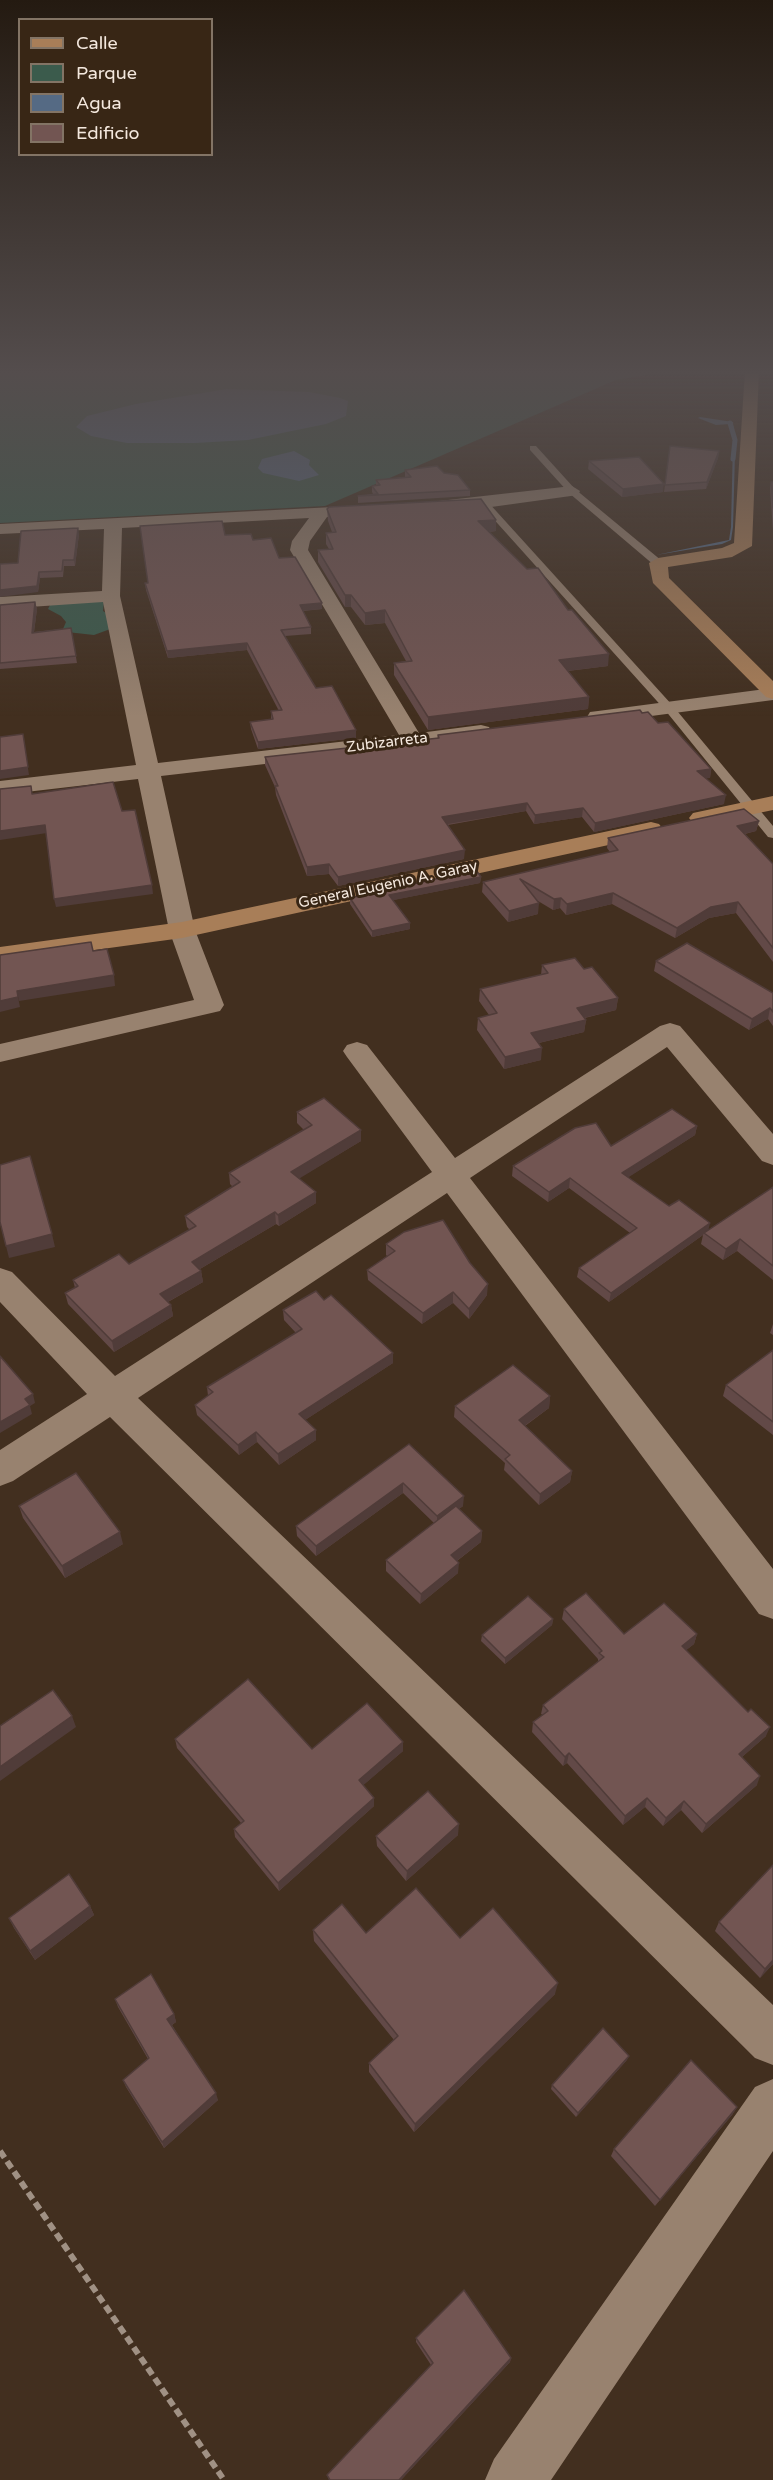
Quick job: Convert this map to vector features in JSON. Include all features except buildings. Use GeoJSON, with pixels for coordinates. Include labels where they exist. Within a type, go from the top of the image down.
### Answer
{"type":"FeatureCollection","features":[{"type":"Feature","properties":{"kind":"street"},"geometry":{"type":"LineString","coordinates":[[746,486],[743,546],[726,553],[658,563],[660,579],[773,693]]}},
{"type":"Feature","properties":{"kind":"street"},"geometry":{"type":"LineString","coordinates":[[426,507],[484,503],[572,491]]}},
{"type":"Feature","properties":{"kind":"street"},"geometry":{"type":"LineString","coordinates":[[0,529],[391,509]]}},
{"type":"Feature","properties":{"kind":"street"},"geometry":{"type":"LineString","coordinates":[[322,513],[300,541],[299,550],[413,740]]}},
{"type":"Feature","properties":{"kind":"street"},"geometry":{"type":"LineString","coordinates":[[0,1053],[210,1005],[182,930],[111,596],[112,523]]}},
{"type":"Feature","properties":{"kind":"street"},"geometry":{"type":"LineString","coordinates":[[0,603],[111,596]]}},
{"type":"Feature","properties":{"kind":"street"},"geometry":{"type":"LineString","coordinates":[[576,720],[773,693]]}},
{"type":"Feature","properties":{"kind":"street","name":"Zubizarreta"},"geometry":{"type":"LineString","coordinates":[[0,788],[506,729]]}},
{"type":"Feature","properties":{"kind":"street","name":"General Eugenio A. Garay"},"geometry":{"type":"LineString","coordinates":[[0,955],[182,930],[761,805]]}},
{"type":"Feature","properties":{"kind":"street"},"geometry":{"type":"LineString","coordinates":[[0,1470],[669,1032],[773,1154]]}},
{"type":"Feature","properties":{"kind":"street"},"geometry":{"type":"LineString","coordinates":[[357,1051],[773,1601]]}},
{"type":"Feature","properties":{"kind":"street"},"geometry":{"type":"LineString","coordinates":[[0,1281],[112,1396],[773,2040]]}},
{"type":"Feature","properties":{"kind":"street"},"geometry":{"type":"LineString","coordinates":[[515,2480],[773,2105]]}},
{"type":"Feature","properties":{"kind":"lane"},"geometry":{"type":"LineString","coordinates":[[567,486],[658,563]]}},
{"type":"Feature","properties":{"kind":"lane"},"geometry":{"type":"LineString","coordinates":[[484,503],[669,708],[761,805],[773,834]]}},
{"type":"Feature","properties":{"kind":"path"},"geometry":{"type":"LineString","coordinates":[[0,2151],[224,2480]]}},
{"type":"Feature","properties":{"kind":"green space"},"geometry":{"type":"Polygon","coordinates":[[[0,486],[372,486],[325,506],[0,523],[0,486]]]}},
{"type":"Feature","properties":{"kind":"green space"},"geometry":{"type":"Polygon","coordinates":[[[98,600],[104,602],[103,611],[113,617],[113,628],[94,635],[67,632],[63,629],[66,622],[61,616],[48,609],[50,605],[98,600]]]}},
{"type":"Feature","properties":{"kind":"water"},"geometry":{"type":"Polygon","coordinates":[[[732,486],[734,486],[731,540],[722,544],[656,555],[729,540],[732,486]]]}}]}
